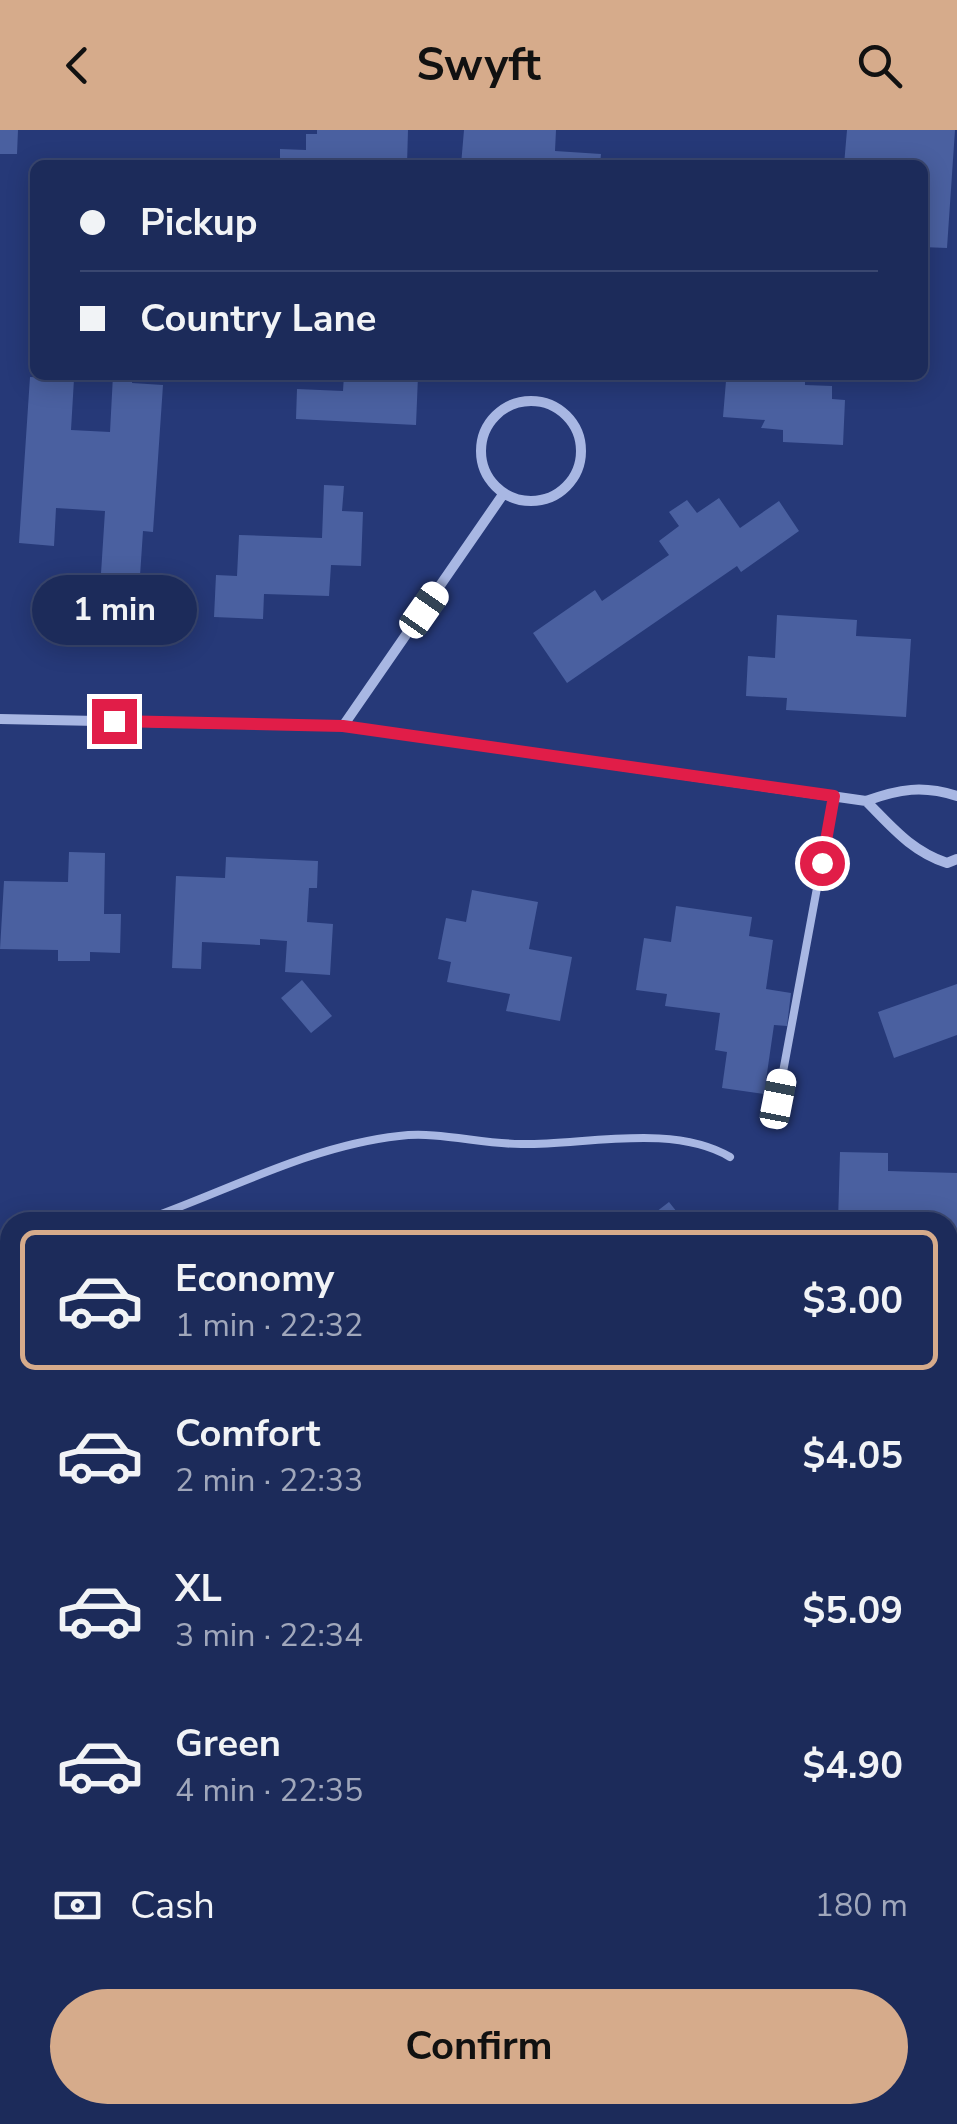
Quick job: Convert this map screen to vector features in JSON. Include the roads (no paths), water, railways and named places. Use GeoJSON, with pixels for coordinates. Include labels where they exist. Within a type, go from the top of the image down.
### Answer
{"type":"FeatureCollection","features":[{"type":"Feature","properties":{"kind":"street"},"geometry":{"type":"LineString","coordinates":[[514,403],[546,403],[561,410],[572,423],[580,455],[566,486],[536,500],[504,493],[484,468],[481,453],[490,422],[514,403]]}},
{"type":"Feature","properties":{"kind":"street"},"geometry":{"type":"LineString","coordinates":[[343,726],[504,493]]}},
{"type":"Feature","properties":{"kind":"street"},"geometry":{"type":"LineString","coordinates":[[0,719],[343,726],[866,801],[899,789],[931,788],[957,796]]}},
{"type":"Feature","properties":{"kind":"street"},"geometry":{"type":"LineString","coordinates":[[866,801],[906,843],[947,863],[957,859]]}},
{"type":"Feature","properties":{"kind":"lane"},"geometry":{"type":"LineString","coordinates":[[778,1099],[834,796]]}},
{"type":"Feature","properties":{"kind":"lane"},"geometry":{"type":"LineString","coordinates":[[164,1212],[290,1162],[400,1136],[522,1144],[616,1137],[712,1146],[730,1158]]}}]}
